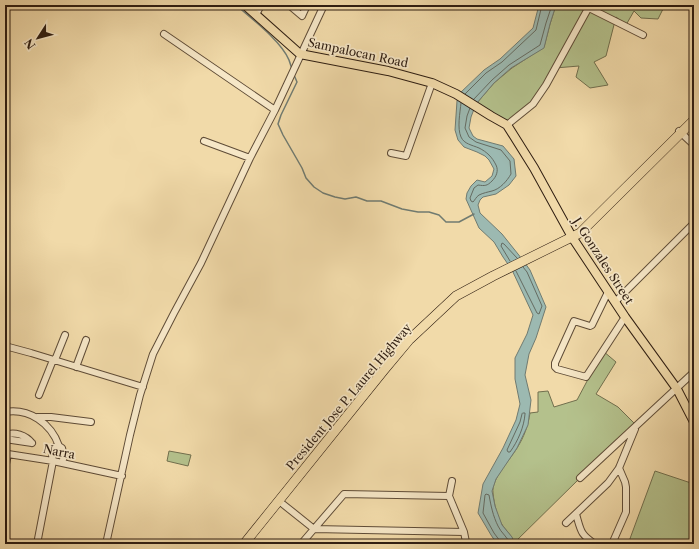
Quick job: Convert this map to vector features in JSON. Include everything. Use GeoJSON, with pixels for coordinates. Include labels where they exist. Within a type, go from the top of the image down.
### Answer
{"type":"FeatureCollection","features":[{"type":"Feature","properties":{"kind":"highway","name":"President Jose P. Laurel Highway"},"geometry":{"type":"LineString","coordinates":[[244,544],[409,340],[456,296],[529,258],[580,234],[680,131],[694,114]]}},
{"type":"Feature","properties":{"kind":"highway","name":"President Jose P. Laurel Highway"},"geometry":{"type":"LineString","coordinates":[[680,131],[694,120]]}},
{"type":"Feature","properties":{"kind":"main road","name":"Sampalocan Road"},"geometry":{"type":"LineString","coordinates":[[245,5],[300,54],[388,72],[432,83],[456,94],[491,116]]}},
{"type":"Feature","properties":{"kind":"main road","name":"J. Gonzales Street"},"geometry":{"type":"LineString","coordinates":[[491,116],[507,125],[534,168],[572,237],[625,317],[676,389],[694,422]]}},
{"type":"Feature","properties":{"kind":"street"},"geometry":{"type":"LineString","coordinates":[[256,15],[261,5]]}},
{"type":"Feature","properties":{"kind":"street"},"geometry":{"type":"LineString","coordinates":[[289,5],[302,16],[307,5]]}},
{"type":"Feature","properties":{"kind":"street"},"geometry":{"type":"LineString","coordinates":[[106,544],[130,435],[153,354],[201,262],[324,5]]}},
{"type":"Feature","properties":{"kind":"street"},"geometry":{"type":"LineString","coordinates":[[507,125],[533,104],[546,85],[590,6],[643,35]]}},
{"type":"Feature","properties":{"kind":"street"},"geometry":{"type":"LineString","coordinates":[[164,34],[275,110]]}},
{"type":"Feature","properties":{"kind":"street"},"geometry":{"type":"LineString","coordinates":[[391,154],[406,156],[432,83]]}},
{"type":"Feature","properties":{"kind":"street"},"geometry":{"type":"LineString","coordinates":[[680,131],[694,145]]}},
{"type":"Feature","properties":{"kind":"street"},"geometry":{"type":"LineString","coordinates":[[204,141],[250,158]]}},
{"type":"Feature","properties":{"kind":"street"},"geometry":{"type":"LineString","coordinates":[[615,302],[694,223]]}},
{"type":"Feature","properties":{"kind":"street"},"geometry":{"type":"LineString","coordinates":[[608,292],[592,325],[590,326],[574,321],[555,363],[555,367],[557,369],[586,377],[625,317]]}},
{"type":"Feature","properties":{"kind":"street"},"geometry":{"type":"LineString","coordinates":[[40,395],[65,336]]}},
{"type":"Feature","properties":{"kind":"street"},"geometry":{"type":"LineString","coordinates":[[76,367],[86,340]]}},
{"type":"Feature","properties":{"kind":"street"},"geometry":{"type":"LineString","coordinates":[[5,346],[143,387]]}},
{"type":"Feature","properties":{"kind":"street"},"geometry":{"type":"LineString","coordinates":[[580,478],[694,372]]}},
{"type":"Feature","properties":{"kind":"street"},"geometry":{"type":"LineString","coordinates":[[5,412],[23,412],[37,417],[51,417],[91,422]]}},
{"type":"Feature","properties":{"kind":"street"},"geometry":{"type":"LineString","coordinates":[[37,417],[52,432],[57,440],[57,446],[53,449],[52,454],[53,461],[37,544]]}},
{"type":"Feature","properties":{"kind":"street"},"geometry":{"type":"LineString","coordinates":[[566,523],[608,483],[619,468],[637,426]]}},
{"type":"Feature","properties":{"kind":"street"},"geometry":{"type":"LineString","coordinates":[[5,435],[8,433],[17,434],[28,438],[32,443],[5,439]]}},
{"type":"Feature","properties":{"kind":"street"},"geometry":{"type":"LineString","coordinates":[[57,446],[62,448],[64,456],[62,463]]}},
{"type":"Feature","properties":{"kind":"street","name":"Narra"},"geometry":{"type":"LineString","coordinates":[[5,469],[8,454],[53,461],[122,476]]}},
{"type":"Feature","properties":{"kind":"street"},"geometry":{"type":"LineString","coordinates":[[612,544],[626,512],[626,486],[619,468]]}},
{"type":"Feature","properties":{"kind":"street"},"geometry":{"type":"LineString","coordinates":[[452,481],[449,496],[464,532],[466,542],[464,544]]}},
{"type":"Feature","properties":{"kind":"street"},"geometry":{"type":"LineString","coordinates":[[301,544],[344,494],[449,496]]}},
{"type":"Feature","properties":{"kind":"street"},"geometry":{"type":"LineString","coordinates":[[279,501],[314,529],[464,532]]}},
{"type":"Feature","properties":{"kind":"street"},"geometry":{"type":"LineString","coordinates":[[576,514],[582,532],[586,538],[595,544]]}},
{"type":"Feature","properties":{"kind":"green space"},"geometry":{"type":"Polygon","coordinates":[[[556,5],[665,5],[658,19],[641,18],[634,11],[626,25],[616,17],[606,56],[594,62],[608,85],[590,88],[576,77],[579,66],[555,68],[533,104],[507,125],[476,104],[494,83],[512,68],[544,47],[556,5]]]}},
{"type":"Feature","properties":{"kind":"green space"},"geometry":{"type":"Polygon","coordinates":[[[603,351],[616,362],[596,394],[618,407],[637,426],[580,478],[513,544],[511,536],[501,523],[496,510],[493,493],[495,482],[522,440],[530,413],[538,412],[538,392],[548,391],[554,407],[577,400],[603,351]]]}},
{"type":"Feature","properties":{"kind":"green space"},"geometry":{"type":"Polygon","coordinates":[[[169,451],[191,455],[188,466],[167,461],[169,451]]]}},
{"type":"Feature","properties":{"kind":"green space"},"geometry":{"type":"Polygon","coordinates":[[[655,471],[694,484],[694,544],[628,544],[655,471]]]}},
{"type":"Feature","properties":{"kind":"water"},"geometry":{"type":"Polygon","coordinates":[[[539,5],[556,5],[544,48],[511,68],[494,83],[476,104],[469,128],[473,136],[477,139],[503,146],[514,159],[516,176],[509,185],[496,194],[483,197],[478,205],[480,213],[502,234],[530,270],[546,307],[529,354],[525,375],[531,400],[528,425],[517,448],[496,479],[492,491],[495,506],[502,525],[512,537],[515,544],[497,544],[478,513],[483,484],[503,448],[516,420],[520,404],[515,379],[515,358],[527,334],[533,315],[512,270],[494,242],[479,228],[466,199],[467,193],[471,186],[477,180],[485,182],[492,176],[494,169],[485,156],[464,147],[458,140],[455,130],[457,101],[459,94],[484,70],[500,59],[533,28],[539,5]]]}},
{"type":"Feature","properties":{"kind":"waterway"},"geometry":{"type":"LineString","coordinates":[[236,5],[280,45],[289,60],[292,69]]}},
{"type":"Feature","properties":{"kind":"waterway"},"geometry":{"type":"LineString","coordinates":[[294,75],[297,82],[278,124],[306,178],[314,187],[323,193],[335,197],[345,199],[356,197],[367,201],[381,201],[402,209],[418,212],[429,212],[439,215],[446,222],[459,222],[474,214]]}}]}
